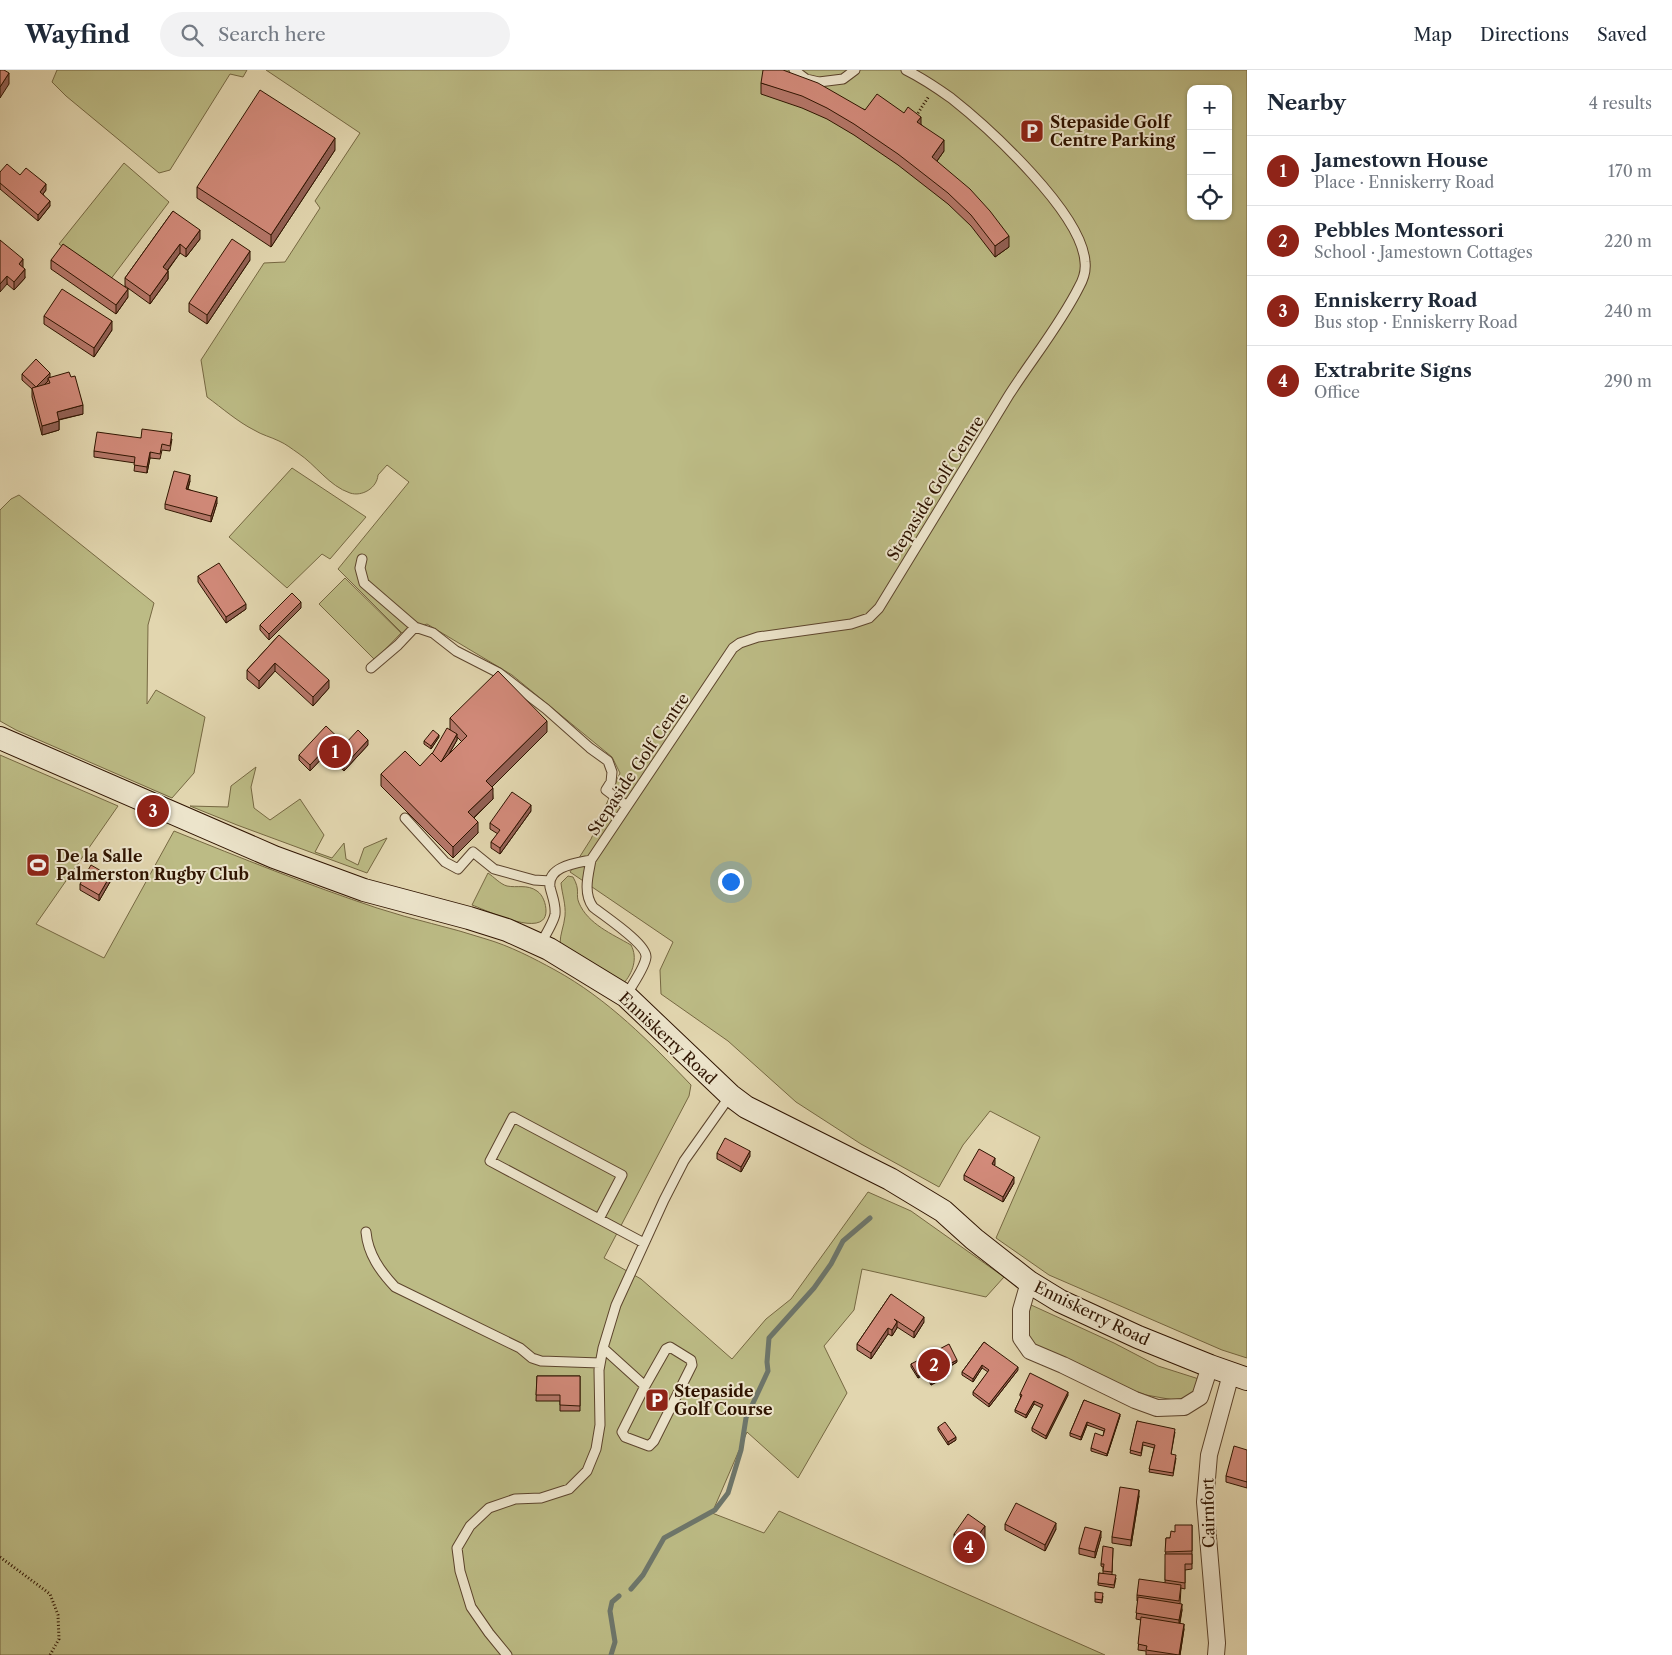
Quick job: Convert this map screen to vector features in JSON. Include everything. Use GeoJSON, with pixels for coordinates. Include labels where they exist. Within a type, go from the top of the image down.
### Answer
{"type":"FeatureCollection","features":[{"type":"Feature","properties":{"kind":"main road","name":"Enniskerry Road"},"geometry":{"type":"LineString","coordinates":[[0,738],[274,857],[364,890],[469,918],[506,930],[549,949],[626,996],[730,1095],[746,1106],[890,1179],[943,1211],[974,1239],[1029,1282],[1060,1301],[1138,1337],[1239,1376]]}},
{"type":"Feature","properties":{"kind":"street"},"geometry":{"type":"LineString","coordinates":[[1029,1282],[1021,1310],[1021,1338],[1030,1351],[1135,1400],[1157,1408],[1184,1407],[1200,1397],[1210,1366]]}},
{"type":"Feature","properties":{"kind":"street","name":"Cairnfort"},"geometry":{"type":"LineString","coordinates":[[1216,1655],[1217,1643],[1205,1502],[1209,1455],[1239,1376]]}},
{"type":"Feature","properties":{"kind":"lane"},"geometry":{"type":"LineString","coordinates":[[794,70],[806,79],[819,82],[843,79],[855,70]]}},
{"type":"Feature","properties":{"kind":"lane","name":"Stepaside Golf Centre"},"geometry":{"type":"LineString","coordinates":[[591,860],[734,648],[740,643],[758,637],[851,624],[869,618],[879,608],[1010,394],[1071,303],[1080,285],[1086,264],[1084,253],[1072,224],[1054,199],[1033,175],[981,124],[950,98],[906,70]]}},
{"type":"Feature","properties":{"kind":"lane"},"geometry":{"type":"LineString","coordinates":[[362,559],[360,568],[364,583],[415,627],[433,633],[456,651],[499,673],[546,709],[590,748],[608,761],[612,772],[611,782],[606,790],[628,806]]}},
{"type":"Feature","properties":{"kind":"lane"},"geometry":{"type":"LineString","coordinates":[[371,668],[398,645],[415,627]]}},
{"type":"Feature","properties":{"kind":"lane"},"geometry":{"type":"LineString","coordinates":[[405,818],[445,862],[458,869],[472,852],[494,868],[534,880],[550,881]]}},
{"type":"Feature","properties":{"kind":"lane"},"geometry":{"type":"LineString","coordinates":[[540,945],[555,915],[550,881],[553,875],[560,869],[572,864],[591,860],[587,879],[588,901],[592,907],[640,944],[646,953],[644,963],[626,996]]}},
{"type":"Feature","properties":{"kind":"lane"},"geometry":{"type":"LineString","coordinates":[[507,1655],[471,1607],[460,1571],[458,1548],[470,1526],[490,1508],[515,1499],[541,1498],[569,1489],[588,1470],[596,1449],[600,1425],[600,1363],[616,1305],[684,1160],[730,1095]]}},
{"type":"Feature","properties":{"kind":"lane"},"geometry":{"type":"LineString","coordinates":[[599,1219],[622,1175],[513,1117],[490,1161],[644,1243]]}},
{"type":"Feature","properties":{"kind":"lane"},"geometry":{"type":"LineString","coordinates":[[366,1232],[367,1246],[382,1272],[395,1287],[520,1348],[532,1358],[540,1361],[600,1363]]}},
{"type":"Feature","properties":{"kind":"lane"},"geometry":{"type":"LineString","coordinates":[[670,1347],[691,1360],[692,1365],[654,1441],[648,1446],[625,1437],[622,1432],[644,1386],[666,1348],[670,1347]]}},
{"type":"Feature","properties":{"kind":"lane"},"geometry":{"type":"LineString","coordinates":[[603,1348],[644,1386]]}},
{"type":"Feature","properties":{"kind":"path"},"geometry":{"type":"LineString","coordinates":[[913,120],[935,88]]}},
{"type":"Feature","properties":{"kind":"path"},"geometry":{"type":"LineString","coordinates":[[0,1557],[50,1594],[58,1616],[59,1639],[50,1655]]}},
{"type":"Feature","properties":{"kind":"shaded area"},"geometry":{"type":"Polygon","coordinates":[[[57,70],[247,70],[243,77],[230,74],[170,170],[159,173],[66,96],[52,82],[57,70]]]}},
{"type":"Feature","properties":{"kind":"shaded area"},"geometry":{"type":"Polygon","coordinates":[[[266,70],[1247,70],[1247,1358],[1222,1350],[1049,1275],[996,1238],[1040,1137],[990,1111],[963,1145],[939,1187],[861,1144],[796,1102],[728,1041],[661,994],[660,970],[673,942],[570,872],[591,839],[620,773],[612,757],[512,675],[427,624],[402,633],[338,569],[409,482],[387,465],[378,475],[375,484],[368,490],[355,494],[342,490],[305,458],[282,442],[248,427],[207,397],[201,360],[264,263],[285,262],[320,208],[315,201],[360,133],[266,70]]]}},
{"type":"Feature","properties":{"kind":"shaded area"},"geometry":{"type":"Polygon","coordinates":[[[124,163],[169,202],[110,280],[59,244],[124,163]]]}},
{"type":"Feature","properties":{"kind":"shaded area"},"geometry":{"type":"Polygon","coordinates":[[[292,468],[366,517],[330,559],[322,554],[287,588],[229,537],[292,468]]]}},
{"type":"Feature","properties":{"kind":"shaded area"},"geometry":{"type":"Polygon","coordinates":[[[19,495],[154,603],[148,625],[147,704],[156,690],[205,717],[194,773],[172,798],[16,730],[0,721],[0,510],[11,499],[19,495]]]}},
{"type":"Feature","properties":{"kind":"shaded area"},"geometry":{"type":"Polygon","coordinates":[[[345,578],[401,633],[375,660],[319,604],[345,578]]]}},
{"type":"Feature","properties":{"kind":"shaded area"},"geometry":{"type":"Polygon","coordinates":[[[0,755],[118,806],[36,924],[104,958],[174,831],[351,899],[504,945],[555,970],[593,994],[628,1022],[691,1085],[689,1096],[604,1258],[641,1279],[732,1359],[766,1319],[791,1299],[868,1192],[911,1211],[1004,1277],[986,1297],[862,1269],[854,1310],[824,1346],[847,1393],[798,1478],[747,1432],[712,1513],[764,1533],[779,1511],[1105,1655],[0,1655],[0,755]]]}},
{"type":"Feature","properties":{"kind":"shaded area"},"geometry":{"type":"Polygon","coordinates":[[[256,767],[251,787],[254,808],[270,820],[300,799],[324,835],[315,852],[332,858],[344,843],[346,859],[358,865],[364,848],[387,838],[367,873],[190,806],[228,807],[231,786],[256,767]]]}},
{"type":"Feature","properties":{"kind":"shaded area"},"geometry":{"type":"Polygon","coordinates":[[[488,873],[504,885],[530,888],[539,893],[546,911],[543,919],[536,923],[514,921],[472,905],[488,873]]]}},
{"type":"Feature","properties":{"kind":"shaded area"},"geometry":{"type":"Polygon","coordinates":[[[568,876],[573,877],[579,903],[588,917],[601,928],[631,945],[634,955],[633,965],[623,984],[560,944],[565,912],[561,883],[568,876]]]}},
{"type":"Feature","properties":{"kind":"shaded area"},"geometry":{"type":"Polygon","coordinates":[[[1029,1304],[1114,1343],[1158,1366],[1202,1380],[1193,1396],[1174,1400],[1146,1395],[1095,1377],[1031,1344],[1025,1332],[1029,1304]]]}},
{"type":"Feature","properties":{"kind":"building"},"geometry":{"type":"Polygon","coordinates":[[[0,70],[9,73],[0,87],[0,70]]]}},
{"type":"Feature","properties":{"kind":"building"},"geometry":{"type":"Polygon","coordinates":[[[763,70],[783,70],[818,83],[865,110],[877,94],[904,113],[908,107],[921,117],[917,122],[944,140],[932,157],[970,189],[1009,236],[995,246],[971,215],[948,193],[898,154],[827,108],[802,96],[761,83],[763,70]]]}},
{"type":"Feature","properties":{"kind":"building"},"geometry":{"type":"Polygon","coordinates":[[[260,90],[335,138],[271,235],[197,187],[260,90]]]}},
{"type":"Feature","properties":{"kind":"building"},"geometry":{"type":"Polygon","coordinates":[[[7,164],[20,175],[26,168],[46,184],[40,192],[50,201],[38,215],[0,183],[0,172],[7,164]]]}},
{"type":"Feature","properties":{"kind":"building"},"geometry":{"type":"Polygon","coordinates":[[[173,211],[200,230],[186,249],[180,244],[163,267],[168,271],[150,296],[125,278],[173,211]]]}},
{"type":"Feature","properties":{"kind":"building"},"geometry":{"type":"Polygon","coordinates":[[[232,239],[250,251],[207,315],[189,303],[232,239]]]}},
{"type":"Feature","properties":{"kind":"building"},"geometry":{"type":"Polygon","coordinates":[[[0,240],[23,259],[19,264],[25,269],[14,282],[7,276],[0,284],[0,240]]]}},
{"type":"Feature","properties":{"kind":"building"},"geometry":{"type":"Polygon","coordinates":[[[63,244],[128,289],[116,305],[51,260],[63,244]]]}},
{"type":"Feature","properties":{"kind":"building"},"geometry":{"type":"Polygon","coordinates":[[[62,289],[112,321],[94,348],[44,316],[62,289]]]}},
{"type":"Feature","properties":{"kind":"building"},"geometry":{"type":"Polygon","coordinates":[[[36,359],[50,373],[36,387],[22,374],[36,359]]]}},
{"type":"Feature","properties":{"kind":"building"},"geometry":{"type":"Polygon","coordinates":[[[69,372],[71,377],[75,376],[83,405],[57,412],[59,421],[42,426],[32,388],[50,383],[48,378],[69,372]]]}},
{"type":"Feature","properties":{"kind":"building"},"geometry":{"type":"Polygon","coordinates":[[[142,429],[172,433],[170,446],[162,444],[160,454],[150,452],[147,467],[134,465],[135,457],[94,451],[97,432],[141,438],[142,429]]]}},
{"type":"Feature","properties":{"kind":"building"},"geometry":{"type":"Polygon","coordinates":[[[174,471],[190,475],[186,489],[217,497],[211,516],[165,504],[174,471]]]}},
{"type":"Feature","properties":{"kind":"building"},"geometry":{"type":"Polygon","coordinates":[[[219,563],[246,604],[226,617],[198,576],[219,563]]]}},
{"type":"Feature","properties":{"kind":"building"},"geometry":{"type":"Polygon","coordinates":[[[292,593],[301,602],[269,634],[260,625],[292,593]]]}},
{"type":"Feature","properties":{"kind":"building"},"geometry":{"type":"Polygon","coordinates":[[[279,635],[329,680],[313,697],[275,663],[259,681],[247,670],[279,635]]]}},
{"type":"Feature","properties":{"kind":"building"},"geometry":{"type":"Polygon","coordinates":[[[498,671],[547,721],[486,781],[493,788],[468,812],[478,822],[453,847],[381,774],[405,751],[420,766],[432,753],[441,762],[467,736],[450,718],[498,671]]]}},
{"type":"Feature","properties":{"kind":"building"},"geometry":{"type":"Polygon","coordinates":[[[326,726],[345,744],[358,730],[368,740],[344,766],[326,748],[310,765],[299,755],[326,726]]]}},
{"type":"Feature","properties":{"kind":"building"},"geometry":{"type":"Polygon","coordinates":[[[447,728],[457,734],[441,762],[432,753],[447,728]]]}},
{"type":"Feature","properties":{"kind":"building"},"geometry":{"type":"Polygon","coordinates":[[[433,730],[439,735],[431,746],[424,741],[433,730]]]}},
{"type":"Feature","properties":{"kind":"building"},"geometry":{"type":"Polygon","coordinates":[[[512,792],[531,805],[500,848],[491,842],[500,830],[490,823],[512,792]]]}},
{"type":"Feature","properties":{"kind":"building"},"geometry":{"type":"Polygon","coordinates":[[[91,865],[110,876],[99,895],[80,884],[91,865]]]}},
{"type":"Feature","properties":{"kind":"building"},"geometry":{"type":"Polygon","coordinates":[[[725,1138],[750,1151],[741,1167],[717,1153],[725,1138]]]}},
{"type":"Feature","properties":{"kind":"building"},"geometry":{"type":"Polygon","coordinates":[[[979,1149],[995,1158],[992,1164],[1014,1177],[1003,1197],[964,1175],[979,1149]]]}},
{"type":"Feature","properties":{"kind":"building"},"geometry":{"type":"Polygon","coordinates":[[[891,1294],[924,1317],[914,1332],[894,1319],[897,1322],[892,1330],[888,1328],[871,1353],[857,1344],[891,1294]]]}},
{"type":"Feature","properties":{"kind":"building"},"geometry":{"type":"Polygon","coordinates":[[[984,1342],[1018,1367],[989,1404],[973,1392],[989,1370],[982,1365],[973,1379],[962,1372],[984,1342]]]}},
{"type":"Feature","properties":{"kind":"building"},"geometry":{"type":"Polygon","coordinates":[[[949,1344],[957,1360],[944,1367],[948,1374],[931,1383],[925,1372],[918,1376],[911,1364],[949,1344]]]}},
{"type":"Feature","properties":{"kind":"building"},"geometry":{"type":"Polygon","coordinates":[[[1030,1373],[1068,1392],[1046,1436],[1032,1428],[1043,1405],[1034,1401],[1026,1415],[1015,1410],[1030,1373]]]}},
{"type":"Feature","properties":{"kind":"building"},"geometry":{"type":"Polygon","coordinates":[[[537,1376],[580,1376],[580,1406],[560,1405],[560,1395],[536,1395],[537,1376]]]}},
{"type":"Feature","properties":{"kind":"building"},"geometry":{"type":"Polygon","coordinates":[[[1084,1400],[1120,1414],[1107,1454],[1091,1448],[1095,1433],[1103,1436],[1105,1429],[1087,1422],[1081,1437],[1070,1433],[1084,1400]]]}},
{"type":"Feature","properties":{"kind":"building"},"geometry":{"type":"Polygon","coordinates":[[[1137,1421],[1175,1429],[1171,1454],[1176,1455],[1173,1473],[1149,1469],[1155,1445],[1143,1442],[1141,1453],[1130,1450],[1137,1421]]]}},
{"type":"Feature","properties":{"kind":"building"},"geometry":{"type":"Polygon","coordinates":[[[945,1422],[956,1437],[948,1442],[938,1427],[945,1422]]]}},
{"type":"Feature","properties":{"kind":"building"},"geometry":{"type":"Polygon","coordinates":[[[1234,1446],[1247,1450],[1247,1482],[1226,1476],[1234,1446]]]}},
{"type":"Feature","properties":{"kind":"building"},"geometry":{"type":"Polygon","coordinates":[[[1120,1487],[1139,1490],[1131,1540],[1112,1537],[1120,1487]]]}},
{"type":"Feature","properties":{"kind":"building"},"geometry":{"type":"Polygon","coordinates":[[[1016,1503],[1056,1523],[1045,1545],[1005,1524],[1016,1503]]]}},
{"type":"Feature","properties":{"kind":"building"},"geometry":{"type":"Polygon","coordinates":[[[968,1514],[985,1526],[970,1546],[954,1534],[968,1514]]]}},
{"type":"Feature","properties":{"kind":"building"},"geometry":{"type":"Polygon","coordinates":[[[1175,1525],[1192,1525],[1192,1551],[1165,1552],[1166,1538],[1170,1538],[1171,1531],[1175,1532],[1175,1525]]]}},
{"type":"Feature","properties":{"kind":"building"},"geometry":{"type":"Polygon","coordinates":[[[1085,1527],[1101,1531],[1095,1552],[1079,1548],[1085,1527]]]}},
{"type":"Feature","properties":{"kind":"building"},"geometry":{"type":"Polygon","coordinates":[[[1103,1546],[1113,1548],[1112,1572],[1103,1571],[1104,1564],[1101,1564],[1103,1546]]]}},
{"type":"Feature","properties":{"kind":"building"},"geometry":{"type":"Polygon","coordinates":[[[1165,1554],[1192,1554],[1192,1564],[1185,1564],[1185,1583],[1165,1580],[1165,1554]]]}},
{"type":"Feature","properties":{"kind":"building"},"geometry":{"type":"Polygon","coordinates":[[[1099,1573],[1116,1575],[1114,1585],[1098,1583],[1099,1573]]]}},
{"type":"Feature","properties":{"kind":"building"},"geometry":{"type":"Polygon","coordinates":[[[1139,1579],[1181,1585],[1179,1601],[1137,1595],[1139,1579]]]}},
{"type":"Feature","properties":{"kind":"building"},"geometry":{"type":"Polygon","coordinates":[[[1095,1592],[1103,1593],[1102,1600],[1095,1599],[1095,1592]]]}},
{"type":"Feature","properties":{"kind":"building"},"geometry":{"type":"Polygon","coordinates":[[[1138,1597],[1182,1604],[1179,1620],[1136,1613],[1138,1597]]]}},
{"type":"Feature","properties":{"kind":"building"},"geometry":{"type":"Polygon","coordinates":[[[1141,1617],[1184,1624],[1179,1655],[1146,1650],[1147,1646],[1138,1644],[1141,1617]]]}},
{"type":"Feature","properties":{"kind":"waterway"},"geometry":{"type":"LineString","coordinates":[[631,1589],[643,1575],[664,1538],[715,1510],[728,1493],[741,1450],[746,1418],[768,1371],[769,1338],[814,1288],[831,1264],[843,1241],[870,1218]]}},
{"type":"Feature","properties":{"kind":"waterway"},"geometry":{"type":"LineString","coordinates":[[611,1655],[615,1642],[610,1611],[612,1602],[619,1596]]}},
{"type":"Feature","properties":{"kind":"place","name":"Stepaside Golf Centre Parking"},"geometry":{"type":"Point","coordinates":[1032,131]}},
{"type":"Feature","properties":{"kind":"place","name":"Jamestown House"},"geometry":{"type":"Point","coordinates":[335,752]}},
{"type":"Feature","properties":{"kind":"place","name":"Enniskerry Road"},"geometry":{"type":"Point","coordinates":[153,811]}},
{"type":"Feature","properties":{"kind":"place","name":"De la Salle Palmerston Rugby Club"},"geometry":{"type":"Point","coordinates":[38,865]}},
{"type":"Feature","properties":{"kind":"place","name":"Pebbles Montessori"},"geometry":{"type":"Point","coordinates":[934,1365]}},
{"type":"Feature","properties":{"kind":"place","name":"Stepaside Golf Course"},"geometry":{"type":"Point","coordinates":[657,1400]}},
{"type":"Feature","properties":{"kind":"place","name":"Extrabrite Signs"},"geometry":{"type":"Point","coordinates":[969,1547]}}]}
